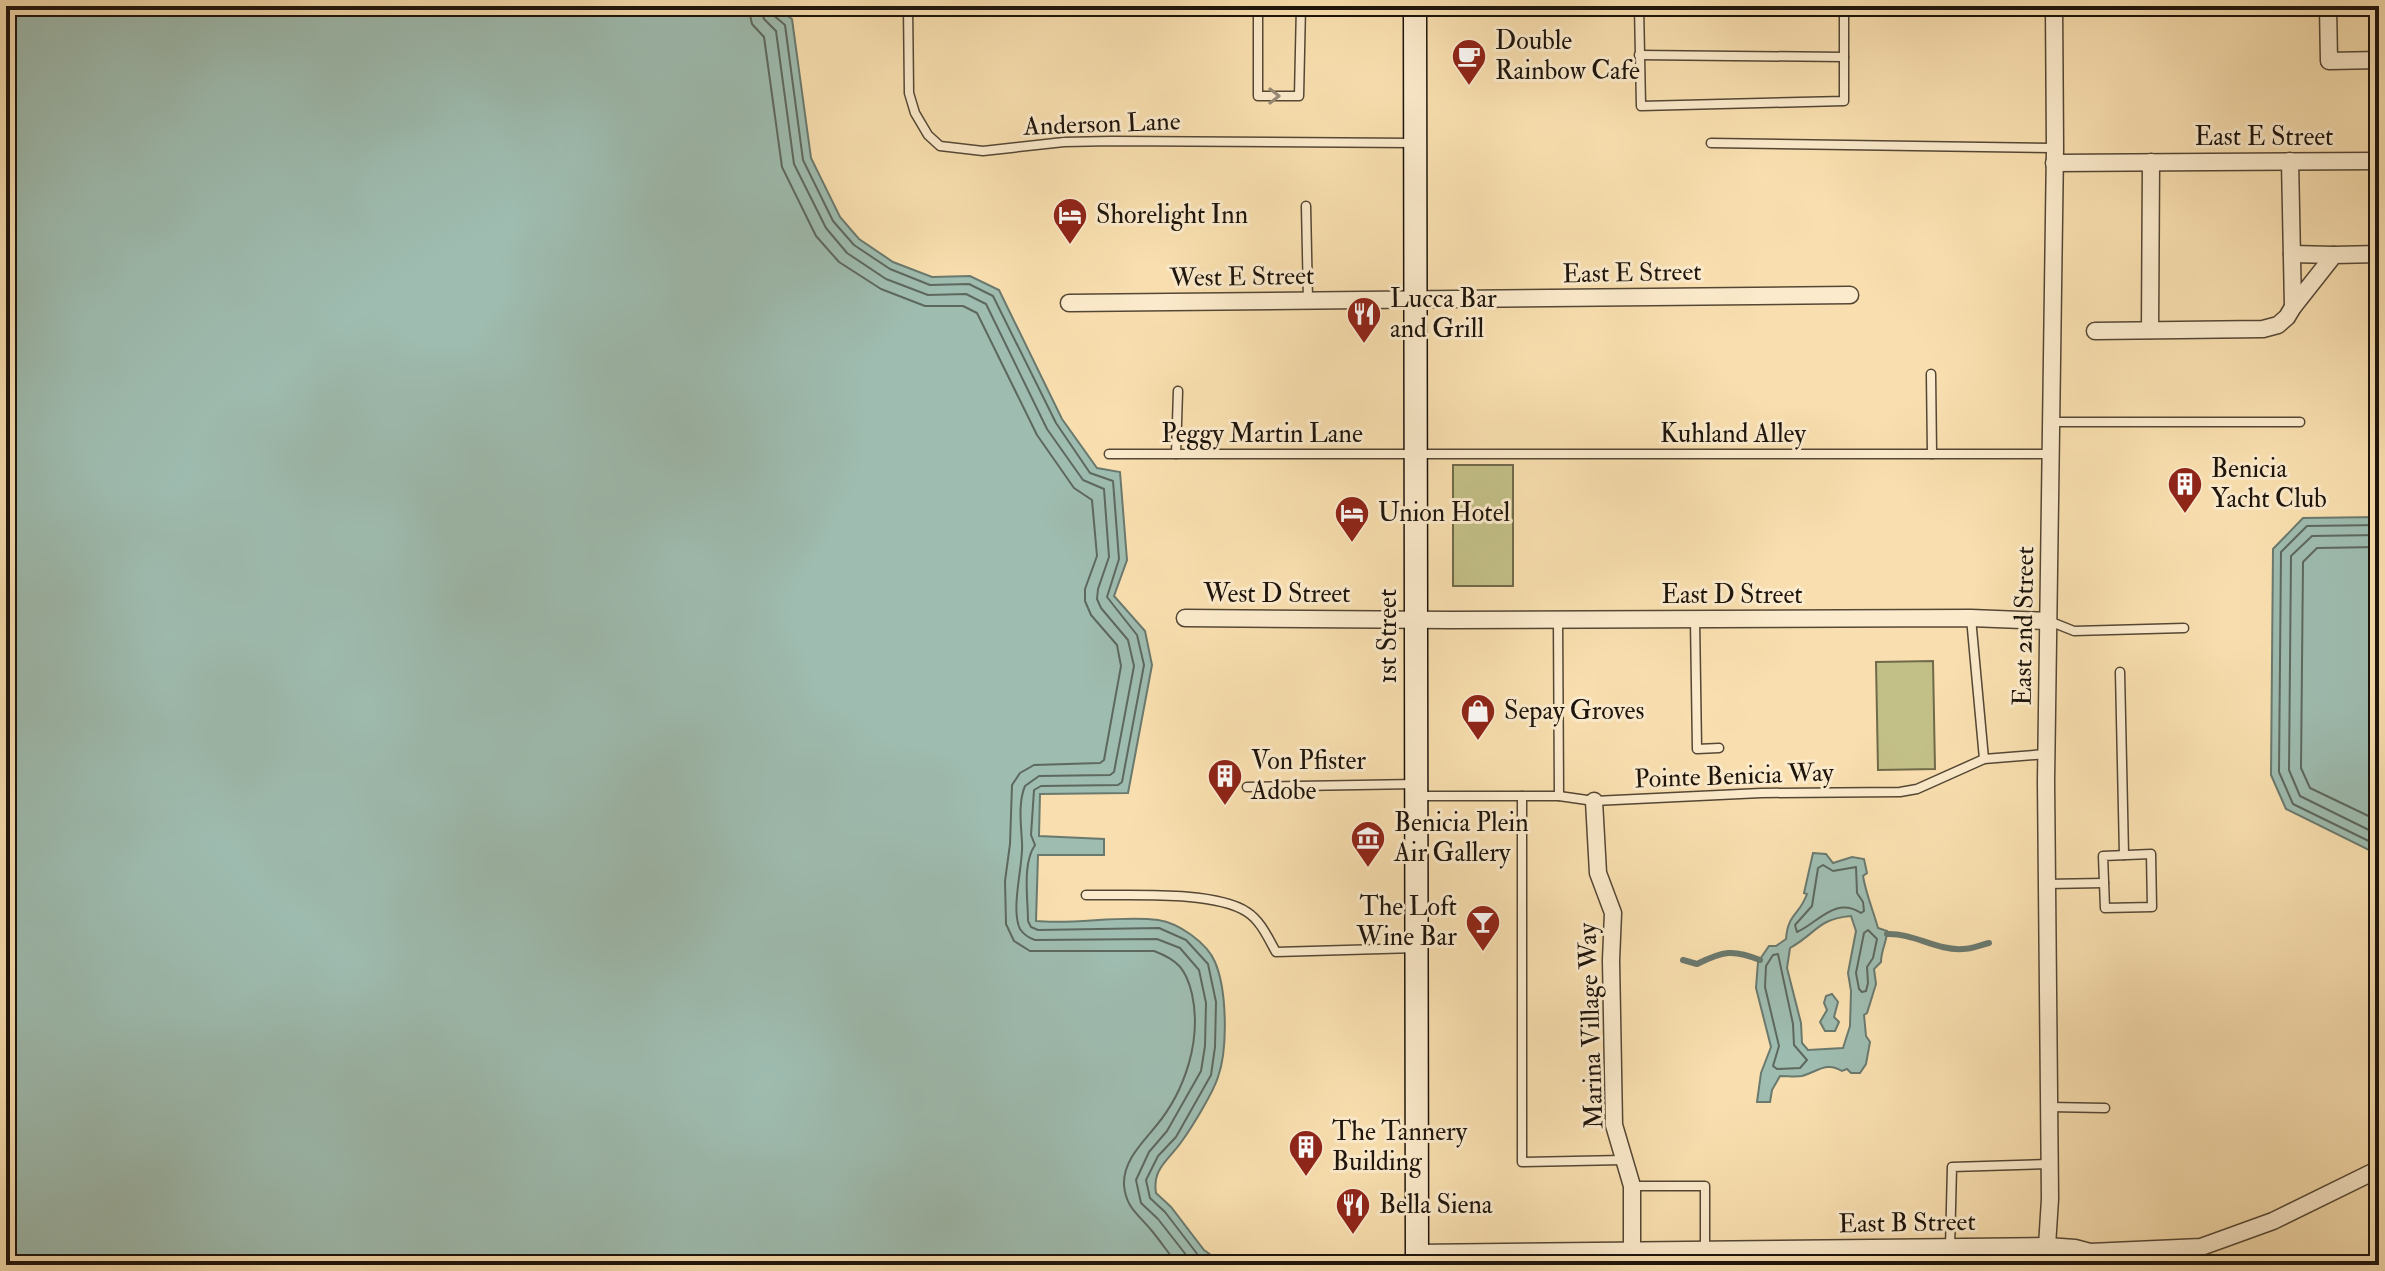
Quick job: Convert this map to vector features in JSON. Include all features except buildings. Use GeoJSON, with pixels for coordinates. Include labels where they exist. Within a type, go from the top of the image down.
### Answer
{"type":"FeatureCollection","features":[{"type":"Feature","properties":{"kind":"main road","name":"1st Street"},"geometry":{"type":"LineString","coordinates":[[1415,6],[1417,1259]]}},
{"type":"Feature","properties":{"kind":"street","name":"East 2nd Street"},"geometry":{"type":"LineString","coordinates":[[2047,1246],[2049,1164],[2045,884],[2054,6]]}},
{"type":"Feature","properties":{"kind":"street"},"geometry":{"type":"LineString","coordinates":[[2328,6],[2329,61],[2379,60]]}},
{"type":"Feature","properties":{"kind":"street","name":"East E Street"},"geometry":{"type":"LineString","coordinates":[[2054,156],[2151,162],[2379,161]]}},
{"type":"Feature","properties":{"kind":"street"},"geometry":{"type":"LineString","coordinates":[[2290,161],[2293,307]]}},
{"type":"Feature","properties":{"kind":"street"},"geometry":{"type":"LineString","coordinates":[[2150,330],[2151,162]]}},
{"type":"Feature","properties":{"kind":"street"},"geometry":{"type":"LineString","coordinates":[[2292,254],[2379,254]]}},
{"type":"Feature","properties":{"kind":"street"},"geometry":{"type":"LineString","coordinates":[[2095,331],[2263,329],[2278,325],[2334,255]]}},
{"type":"Feature","properties":{"kind":"street","name":"East E Street"},"geometry":{"type":"LineString","coordinates":[[1415,298],[1850,295]]}},
{"type":"Feature","properties":{"kind":"street","name":"West E Street"},"geometry":{"type":"LineString","coordinates":[[1069,303],[1415,298]]}},
{"type":"Feature","properties":{"kind":"street","name":"West D Street"},"geometry":{"type":"LineString","coordinates":[[1185,618],[1416,620]]}},
{"type":"Feature","properties":{"kind":"street","name":"East D Street"},"geometry":{"type":"LineString","coordinates":[[1416,620],[1971,618],[2048,621]]}},
{"type":"Feature","properties":{"kind":"street","name":"Marina Village Way"},"geometry":{"type":"LineString","coordinates":[[1594,801],[1598,873],[1613,913],[1614,1125],[1632,1186],[1632,1250]]}},
{"type":"Feature","properties":{"kind":"street","name":"East B Street"},"geometry":{"type":"LineString","coordinates":[[1417,1259],[1632,1250],[2047,1246],[2090,1252],[2201,1247],[2273,1221],[2379,1169]]}},
{"type":"Feature","properties":{"kind":"lane","name":"Anderson Lane"},"geometry":{"type":"LineString","coordinates":[[908,6],[909,93],[915,113],[928,135],[940,146],[983,151],[1064,142],[1112,141],[1415,143]]}},
{"type":"Feature","properties":{"kind":"lane"},"geometry":{"type":"LineString","coordinates":[[1258,6],[1258,96],[1299,96],[1301,6]]}},
{"type":"Feature","properties":{"kind":"lane"},"geometry":{"type":"LineString","coordinates":[[1639,6],[1641,106],[1844,101],[1844,6]]}},
{"type":"Feature","properties":{"kind":"lane"},"geometry":{"type":"LineString","coordinates":[[1639,55],[1844,57]]}},
{"type":"Feature","properties":{"kind":"lane"},"geometry":{"type":"LineString","coordinates":[[1711,143],[2054,156]]}},
{"type":"Feature","properties":{"kind":"lane"},"geometry":{"type":"LineString","coordinates":[[1306,206],[1308,300]]}},
{"type":"Feature","properties":{"kind":"lane"},"geometry":{"type":"LineString","coordinates":[[1931,374],[1932,454]]}},
{"type":"Feature","properties":{"kind":"lane"},"geometry":{"type":"LineString","coordinates":[[1176,454],[1178,391]]}},
{"type":"Feature","properties":{"kind":"lane"},"geometry":{"type":"LineString","coordinates":[[2051,422],[2300,422]]}},
{"type":"Feature","properties":{"kind":"lane","name":"Peggy Martin Lane"},"geometry":{"type":"LineString","coordinates":[[1109,454],[1416,454]]}},
{"type":"Feature","properties":{"kind":"lane","name":"Kuhland Alley"},"geometry":{"type":"LineString","coordinates":[[1416,454],[2051,454]]}},
{"type":"Feature","properties":{"kind":"lane"},"geometry":{"type":"LineString","coordinates":[[1971,618],[1984,759]]}},
{"type":"Feature","properties":{"kind":"lane"},"geometry":{"type":"LineString","coordinates":[[1558,619],[1559,796]]}},
{"type":"Feature","properties":{"kind":"lane"},"geometry":{"type":"LineString","coordinates":[[1695,619],[1697,749],[1719,748]]}},
{"type":"Feature","properties":{"kind":"lane"},"geometry":{"type":"LineString","coordinates":[[2048,621],[2074,631],[2184,628]]}},
{"type":"Feature","properties":{"kind":"lane"},"geometry":{"type":"LineString","coordinates":[[2120,672],[2124,855]]}},
{"type":"Feature","properties":{"kind":"lane","name":"Pointe Benicia Way"},"geometry":{"type":"LineString","coordinates":[[1247,787],[1416,790],[1559,796],[1594,801],[1761,793],[1900,792],[1917,789],[1984,759],[2046,754]]}},
{"type":"Feature","properties":{"kind":"lane"},"geometry":{"type":"LineString","coordinates":[[1522,796],[1522,1162],[1623,1160]]}},
{"type":"Feature","properties":{"kind":"lane"},"geometry":{"type":"LineString","coordinates":[[2151,854],[2152,907],[2105,908],[2104,883],[2103,856],[2151,854]]}},
{"type":"Feature","properties":{"kind":"lane"},"geometry":{"type":"LineString","coordinates":[[2045,884],[2104,883]]}},
{"type":"Feature","properties":{"kind":"lane"},"geometry":{"type":"LineString","coordinates":[[1086,895],[1197,898],[1231,904],[1248,912],[1262,927],[1276,952],[1417,948]]}},
{"type":"Feature","properties":{"kind":"lane"},"geometry":{"type":"LineString","coordinates":[[2048,1107],[2105,1108]]}},
{"type":"Feature","properties":{"kind":"lane"},"geometry":{"type":"LineString","coordinates":[[1950,1247],[1952,1167],[2049,1164]]}},
{"type":"Feature","properties":{"kind":"lane"},"geometry":{"type":"LineString","coordinates":[[1632,1186],[1705,1186],[1705,1250]]}},
{"type":"Feature","properties":{"kind":"shaded area"},"geometry":{"type":"Polygon","coordinates":[[[1453,465],[1513,465],[1513,586],[1453,586],[1453,465]]]}},
{"type":"Feature","properties":{"kind":"shaded area"},"geometry":{"type":"Polygon","coordinates":[[[1933,661],[1935,769],[1878,770],[1876,662],[1933,661]]]}},
{"type":"Feature","properties":{"kind":"water"},"geometry":{"type":"Polygon","coordinates":[[[6,6],[774,6],[792,19],[811,158],[840,217],[859,239],[893,262],[932,277],[970,276],[999,290],[1062,419],[1097,468],[1120,472],[1127,560],[1114,596],[1145,631],[1152,665],[1128,793],[1040,794],[1039,836],[1104,839],[1104,855],[1038,855],[1036,921],[1158,920],[1183,930],[1199,941],[1215,962],[1224,1003],[1225,1036],[1221,1065],[1207,1101],[1159,1171],[1155,1184],[1156,1193],[1171,1207],[1204,1250],[1225,1265],[6,1265],[6,6]]]}},
{"type":"Feature","properties":{"kind":"water"},"geometry":{"type":"Polygon","coordinates":[[[2379,517],[2379,855],[2286,809],[2271,775],[2273,549],[2303,518],[2379,517]]]}},
{"type":"Feature","properties":{"kind":"water"},"geometry":{"type":"Polygon","coordinates":[[[1813,853],[1826,854],[1833,863],[1852,857],[1864,859],[1867,873],[1863,876],[1864,883],[1878,928],[1887,931],[1881,962],[1874,969],[1876,984],[1864,1015],[1866,1036],[1870,1042],[1866,1064],[1860,1073],[1826,1067],[1802,1076],[1780,1076],[1772,1090],[1770,1102],[1757,1102],[1761,1073],[1771,1047],[1756,988],[1758,962],[1769,946],[1776,946],[1786,939],[1791,919],[1807,894],[1804,893],[1813,853]],[[1851,916],[1831,920],[1790,948],[1787,968],[1801,1023],[1802,1043],[1808,1050],[1843,1048],[1850,1026],[1848,973],[1856,931],[1851,916]]]}},
{"type":"Feature","properties":{"kind":"water"},"geometry":{"type":"Polygon","coordinates":[[[1832,994],[1838,1002],[1834,1017],[1839,1022],[1835,1031],[1825,1031],[1820,1022],[1827,1010],[1824,1003],[1826,996],[1832,994]]]}},
{"type":"Feature","properties":{"kind":"waterway"},"geometry":{"type":"LineString","coordinates":[[1887,934],[1907,936],[1953,949],[1989,943]]}},
{"type":"Feature","properties":{"kind":"waterway"},"geometry":{"type":"LineString","coordinates":[[1683,960],[1697,964],[1728,953],[1760,960]]}},
{"type":"Feature","properties":{"kind":"place","name":"Double Rainbow Cafe"},"geometry":{"type":"Point","coordinates":[1469,87]}},
{"type":"Feature","properties":{"kind":"place","name":"Shorelight Inn"},"geometry":{"type":"Point","coordinates":[1070,246]}},
{"type":"Feature","properties":{"kind":"place","name":"Lucca Bar and Grill"},"geometry":{"type":"Point","coordinates":[1364,345]}},
{"type":"Feature","properties":{"kind":"place","name":"Benicia Yacht Club"},"geometry":{"type":"Point","coordinates":[2185,515]}},
{"type":"Feature","properties":{"kind":"place","name":"Union Hotel"},"geometry":{"type":"Point","coordinates":[1352,544]}},
{"type":"Feature","properties":{"kind":"place","name":"Sepay Groves"},"geometry":{"type":"Point","coordinates":[1478,742]}},
{"type":"Feature","properties":{"kind":"place","name":"Von Pfister Adobe"},"geometry":{"type":"Point","coordinates":[1225,807]}},
{"type":"Feature","properties":{"kind":"place","name":"Benicia Plein Air Gallery"},"geometry":{"type":"Point","coordinates":[1368,869]}},
{"type":"Feature","properties":{"kind":"place","name":"The Loft Wine Bar"},"geometry":{"type":"Point","coordinates":[1483,953]}},
{"type":"Feature","properties":{"kind":"place","name":"The Tannery Building"},"geometry":{"type":"Point","coordinates":[1306,1178]}},
{"type":"Feature","properties":{"kind":"place","name":"Bella Siena"},"geometry":{"type":"Point","coordinates":[1353,1236]}}]}
